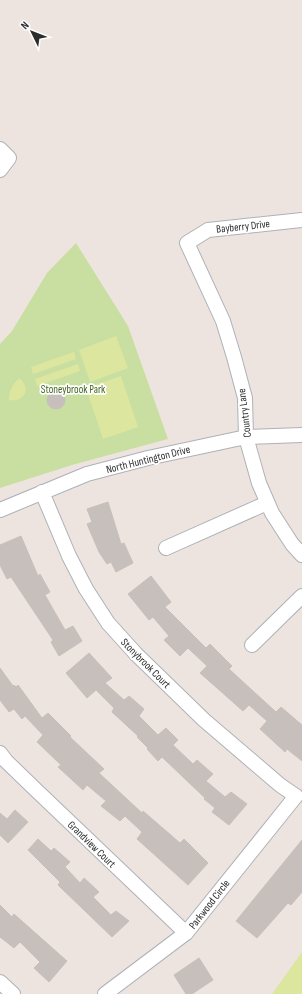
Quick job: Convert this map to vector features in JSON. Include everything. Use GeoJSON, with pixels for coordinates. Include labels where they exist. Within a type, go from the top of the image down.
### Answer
{"type":"FeatureCollection","features":[{"type":"Feature","properties":{"kind":"street"},"geometry":{"type":"LineString","coordinates":[[0,170],[5,153]]}},
{"type":"Feature","properties":{"kind":"street","name":"Bayberry Drive"},"geometry":{"type":"LineString","coordinates":[[187,243],[208,230],[302,220]]}},
{"type":"Feature","properties":{"kind":"street","name":"Country Lane"},"geometry":{"type":"LineString","coordinates":[[187,243],[223,321],[245,398],[246,437],[259,483],[272,514],[292,544],[302,555]]}},
{"type":"Feature","properties":{"kind":"street","name":"North Huntington Drive"},"geometry":{"type":"LineString","coordinates":[[0,510],[87,474],[199,446],[246,437],[302,435]]}},
{"type":"Feature","properties":{"kind":"street","name":"Stonybrook Court"},"geometry":{"type":"LineString","coordinates":[[42,492],[68,556],[86,589],[108,623],[136,654],[204,720],[280,785],[296,796]]}},
{"type":"Feature","properties":{"kind":"street"},"geometry":{"type":"LineString","coordinates":[[166,548],[267,503]]}},
{"type":"Feature","properties":{"kind":"street"},"geometry":{"type":"LineString","coordinates":[[252,645],[302,596]]}},
{"type":"Feature","properties":{"kind":"street","name":"Grandview Court"},"geometry":{"type":"LineString","coordinates":[[0,753],[36,790],[186,933]]}},
{"type":"Feature","properties":{"kind":"street","name":"Parkwood Circle"},"geometry":{"type":"LineString","coordinates":[[105,994],[186,933],[296,796]]}},
{"type":"Feature","properties":{"kind":"street"},"geometry":{"type":"LineString","coordinates":[[0,982],[13,994]]}},
{"type":"Feature","properties":{"kind":"green space","name":"Stoneybrook Park"},"geometry":{"type":"Polygon","coordinates":[[[76,243],[128,326],[168,439],[72,465],[0,488],[0,344],[12,331],[47,273],[76,243]]]}},
{"type":"Feature","properties":{"kind":"green space"},"geometry":{"type":"Polygon","coordinates":[[[116,336],[128,368],[90,382],[79,350],[116,336]]]}},
{"type":"Feature","properties":{"kind":"green space"},"geometry":{"type":"Polygon","coordinates":[[[74,352],[76,359],[33,374],[31,367],[74,352]]]}},
{"type":"Feature","properties":{"kind":"green space"},"geometry":{"type":"Polygon","coordinates":[[[78,364],[80,371],[37,386],[35,379],[78,364]]]}},
{"type":"Feature","properties":{"kind":"green space"},"geometry":{"type":"Polygon","coordinates":[[[121,376],[138,427],[103,439],[86,388],[121,376]]]}},
{"type":"Feature","properties":{"kind":"green space"},"geometry":{"type":"Polygon","coordinates":[[[19,378],[23,382],[26,390],[19,399],[9,400],[11,388],[19,378]]]}},
{"type":"Feature","properties":{"kind":"green space"},"geometry":{"type":"Polygon","coordinates":[[[302,952],[302,994],[272,994],[302,952]]]}},
{"type":"Feature","properties":{"kind":"building"},"geometry":{"type":"Polygon","coordinates":[[[56,391],[62,394],[65,400],[62,406],[56,409],[50,406],[47,400],[50,394],[56,391]]]}},
{"type":"Feature","properties":{"kind":"building"},"geometry":{"type":"Polygon","coordinates":[[[108,502],[121,544],[124,543],[133,563],[116,572],[111,562],[107,564],[99,552],[87,524],[92,522],[87,509],[108,502]]]}},
{"type":"Feature","properties":{"kind":"building"},"geometry":{"type":"Polygon","coordinates":[[[21,536],[38,576],[40,574],[50,592],[45,595],[65,630],[73,626],[82,641],[59,656],[51,642],[53,640],[11,577],[7,579],[0,565],[0,545],[21,536]]]}},
{"type":"Feature","properties":{"kind":"building"},"geometry":{"type":"Polygon","coordinates":[[[151,576],[171,602],[165,607],[206,648],[210,644],[232,666],[229,669],[276,712],[281,707],[302,725],[302,761],[287,749],[285,752],[260,729],[267,721],[249,705],[243,711],[200,673],[207,666],[188,648],[180,656],[164,640],[169,636],[153,617],[149,620],[128,594],[151,576]]]}},
{"type":"Feature","properties":{"kind":"building"},"geometry":{"type":"Polygon","coordinates":[[[89,653],[112,678],[105,683],[124,700],[129,696],[144,709],[139,716],[158,735],[166,728],[178,740],[173,745],[193,764],[197,760],[213,774],[206,781],[225,797],[231,792],[247,804],[229,825],[212,812],[215,808],[162,757],[158,761],[137,737],[138,736],[112,712],[114,708],[96,690],[87,698],[66,673],[89,653]]]}},
{"type":"Feature","properties":{"kind":"building"},"geometry":{"type":"Polygon","coordinates":[[[0,668],[13,686],[14,685],[16,687],[18,685],[42,718],[48,713],[71,736],[70,737],[104,769],[99,773],[142,813],[143,811],[180,843],[184,839],[208,863],[188,885],[137,839],[142,832],[125,816],[120,821],[101,806],[106,801],[87,785],[83,790],[58,767],[61,765],[37,742],[43,735],[25,716],[22,719],[14,709],[9,712],[0,700],[0,668]]]}},
{"type":"Feature","properties":{"kind":"building"},"geometry":{"type":"Polygon","coordinates":[[[15,810],[28,822],[8,843],[0,835],[0,813],[7,819],[15,810]]]}},
{"type":"Feature","properties":{"kind":"building"},"geometry":{"type":"Polygon","coordinates":[[[38,839],[51,851],[54,848],[70,862],[65,867],[80,883],[84,878],[99,892],[93,897],[111,915],[116,911],[129,921],[112,937],[58,885],[60,882],[28,850],[38,839]]]}},
{"type":"Feature","properties":{"kind":"building"},"geometry":{"type":"Polygon","coordinates":[[[302,840],[302,892],[291,905],[288,903],[257,938],[236,921],[302,840]]]}},
{"type":"Feature","properties":{"kind":"building"},"geometry":{"type":"Polygon","coordinates":[[[0,905],[12,917],[14,914],[67,961],[49,982],[34,968],[40,962],[20,942],[14,948],[0,937],[0,905]]]}},
{"type":"Feature","properties":{"kind":"building"},"geometry":{"type":"Polygon","coordinates":[[[199,958],[213,980],[192,994],[186,994],[174,975],[199,958]]]}}]}
